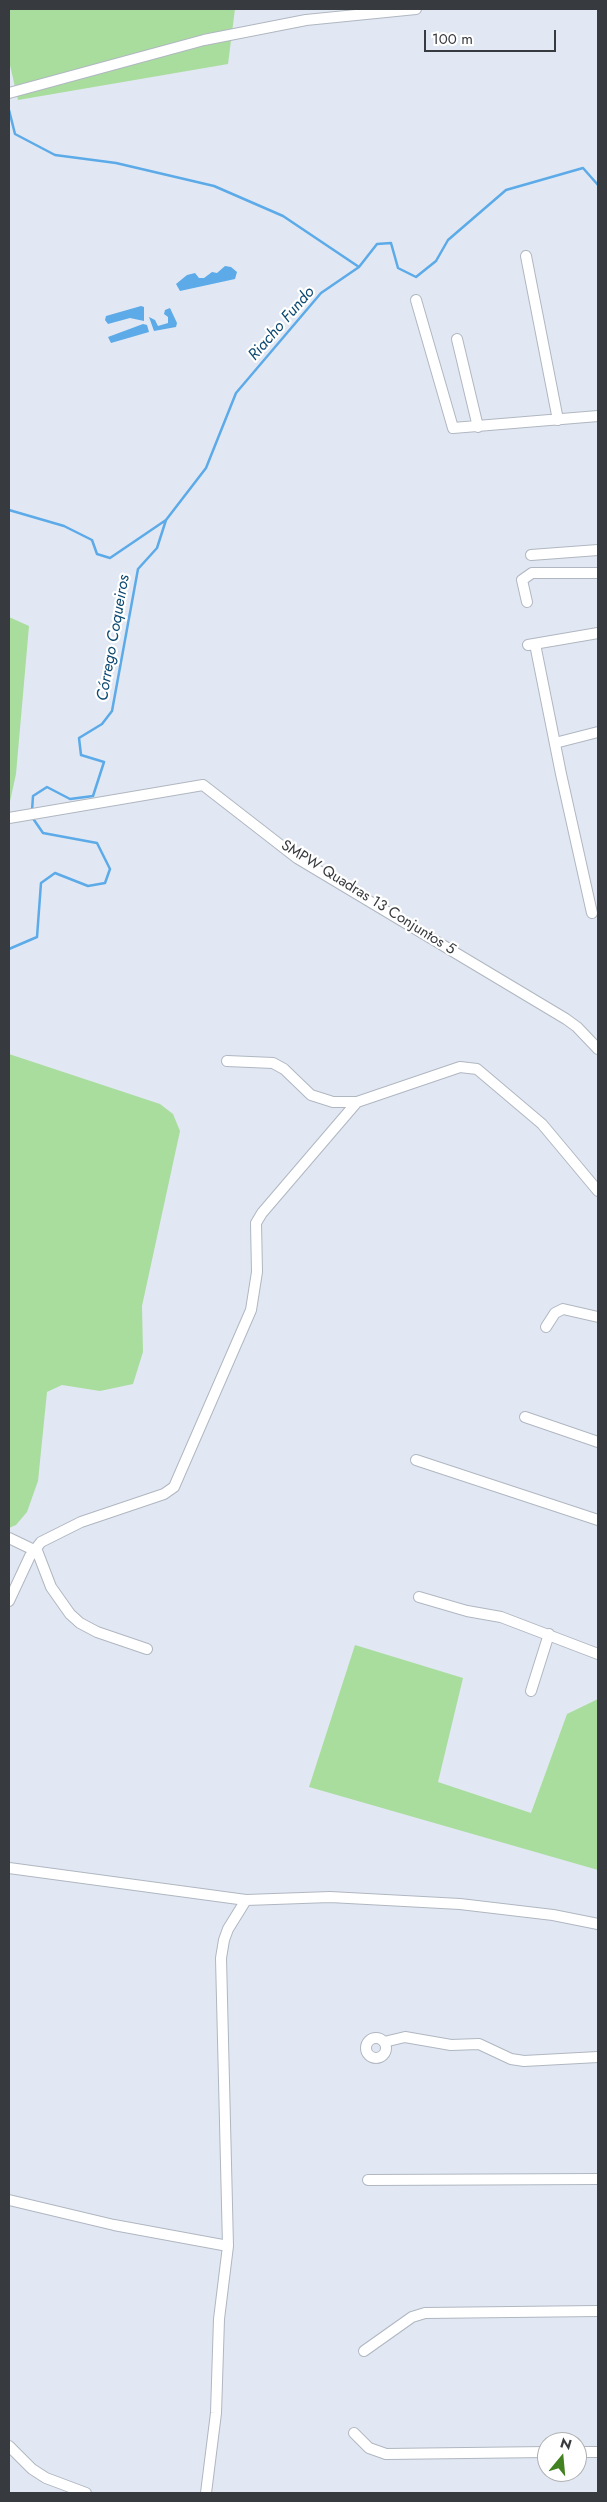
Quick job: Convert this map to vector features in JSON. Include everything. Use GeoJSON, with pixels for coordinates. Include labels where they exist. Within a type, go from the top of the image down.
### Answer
{"type":"FeatureCollection","features":[{"type":"Feature","properties":{"kind":"street"},"geometry":{"type":"LineString","coordinates":[[306,20],[308,9]]}},
{"type":"Feature","properties":{"kind":"street"},"geometry":{"type":"LineString","coordinates":[[10,92],[204,40],[306,20],[416,9]]}},
{"type":"Feature","properties":{"kind":"street"},"geometry":{"type":"LineString","coordinates":[[526,256],[558,420]]}},
{"type":"Feature","properties":{"kind":"street"},"geometry":{"type":"LineString","coordinates":[[416,300],[453,428],[598,416]]}},
{"type":"Feature","properties":{"kind":"street"},"geometry":{"type":"LineString","coordinates":[[457,339],[478,427]]}},
{"type":"Feature","properties":{"kind":"street"},"geometry":{"type":"LineString","coordinates":[[531,555],[598,550]]}},
{"type":"Feature","properties":{"kind":"street"},"geometry":{"type":"LineString","coordinates":[[527,602],[522,580],[532,573],[542,571],[598,573]]}},
{"type":"Feature","properties":{"kind":"street"},"geometry":{"type":"LineString","coordinates":[[592,913],[532,645],[598,633]]}},
{"type":"Feature","properties":{"kind":"street"},"geometry":{"type":"LineString","coordinates":[[555,744],[598,732]]}},
{"type":"Feature","properties":{"kind":"street","name":"SMPW Quadras 13 Conjuntos 5"},"geometry":{"type":"LineString","coordinates":[[9,818],[203,785],[297,858],[566,1019],[585,1034],[598,1049]]}},
{"type":"Feature","properties":{"kind":"street"},"geometry":{"type":"LineString","coordinates":[[227,1060],[273,1063],[284,1069],[310,1095],[333,1102],[357,1102],[460,1067],[478,1068],[542,1124],[598,1191]]}},
{"type":"Feature","properties":{"kind":"street"},"geometry":{"type":"LineString","coordinates":[[9,1601],[35,1549],[48,1538],[82,1522],[164,1494],[174,1487],[251,1310],[257,1272],[256,1223],[262,1213],[357,1102]]}},
{"type":"Feature","properties":{"kind":"street"},"geometry":{"type":"LineString","coordinates":[[546,1327],[555,1313],[563,1309],[598,1317]]}},
{"type":"Feature","properties":{"kind":"street"},"geometry":{"type":"LineString","coordinates":[[525,1417],[598,1442]]}},
{"type":"Feature","properties":{"kind":"street"},"geometry":{"type":"LineString","coordinates":[[416,1460],[598,1520]]}},
{"type":"Feature","properties":{"kind":"street"},"geometry":{"type":"LineString","coordinates":[[9,1538],[35,1549],[48,1582],[70,1614],[80,1623],[97,1632],[147,1649]]}},
{"type":"Feature","properties":{"kind":"street"},"geometry":{"type":"LineString","coordinates":[[419,1596],[467,1611],[501,1617],[598,1654]]}},
{"type":"Feature","properties":{"kind":"street"},"geometry":{"type":"LineString","coordinates":[[531,1691],[549,1634]]}},
{"type":"Feature","properties":{"kind":"street"},"geometry":{"type":"LineString","coordinates":[[9,1868],[246,1900],[330,1897],[460,1904],[553,1915],[598,1924]]}},
{"type":"Feature","properties":{"kind":"street"},"geometry":{"type":"LineString","coordinates":[[206,2493],[216,2413],[219,2319],[228,2246],[221,1958],[228,1929],[246,1900]]}},
{"type":"Feature","properties":{"kind":"street"},"geometry":{"type":"LineString","coordinates":[[384,2042],[405,2037],[451,2045],[479,2044],[511,2059],[524,2061],[598,2057]]}},
{"type":"Feature","properties":{"kind":"street"},"geometry":{"type":"LineString","coordinates":[[368,2180],[598,2180]]}},
{"type":"Feature","properties":{"kind":"street"},"geometry":{"type":"LineString","coordinates":[[9,2200],[114,2225],[228,2246]]}},
{"type":"Feature","properties":{"kind":"street"},"geometry":{"type":"LineString","coordinates":[[364,2351],[412,2317],[425,2313],[598,2311]]}},
{"type":"Feature","properties":{"kind":"street"},"geometry":{"type":"LineString","coordinates":[[354,2433],[369,2448],[386,2454],[537,2452]]}},
{"type":"Feature","properties":{"kind":"street"},"geometry":{"type":"LineString","coordinates":[[9,2446],[32,2469],[46,2478],[86,2493]]}},
{"type":"Feature","properties":{"kind":"green space"},"geometry":{"type":"Polygon","coordinates":[[[9,9],[235,9],[228,64],[18,100],[9,61],[9,9]]]}},
{"type":"Feature","properties":{"kind":"green space"},"geometry":{"type":"Polygon","coordinates":[[[9,617],[29,626],[16,774],[9,806],[9,617]]]}},
{"type":"Feature","properties":{"kind":"green space"},"geometry":{"type":"Polygon","coordinates":[[[9,1054],[160,1104],[173,1114],[180,1131],[142,1306],[143,1352],[133,1384],[100,1391],[62,1385],[47,1392],[38,1481],[27,1512],[16,1525],[9,1528],[9,1054]]]}},
{"type":"Feature","properties":{"kind":"green space"},"geometry":{"type":"Polygon","coordinates":[[[355,1645],[463,1678],[438,1782],[531,1813],[567,1714],[598,1699],[598,1870],[309,1787],[355,1645]]]}},
{"type":"Feature","properties":{"kind":"water"},"geometry":{"type":"Polygon","coordinates":[[[225,266],[231,267],[237,272],[235,279],[180,291],[176,284],[187,275],[195,273],[199,278],[204,278],[212,272],[217,273],[225,266]]]}},
{"type":"Feature","properties":{"kind":"water"},"geometry":{"type":"Polygon","coordinates":[[[141,306],[144,307],[144,321],[130,318],[108,324],[105,320],[106,316],[141,306]]]}},
{"type":"Feature","properties":{"kind":"water"},"geometry":{"type":"Polygon","coordinates":[[[170,308],[177,323],[176,327],[154,331],[149,317],[155,320],[158,326],[168,323],[168,317],[164,314],[165,310],[170,308]]]}},
{"type":"Feature","properties":{"kind":"water"},"geometry":{"type":"Polygon","coordinates":[[[143,324],[147,325],[149,332],[111,343],[108,337],[143,324]]]}},
{"type":"Feature","properties":{"kind":"waterway"},"geometry":{"type":"LineString","coordinates":[[9,110],[15,134],[55,155],[116,163],[214,186],[283,216],[359,267]]}},
{"type":"Feature","properties":{"kind":"waterway","name":"Riacho Fundo"},"geometry":{"type":"LineString","coordinates":[[9,510],[64,526],[92,540],[97,554],[110,558],[166,520],[206,468],[236,393],[321,293],[359,267],[377,244],[391,243],[398,268],[416,277],[436,261],[448,240],[506,190],[583,168],[598,185]]}},
{"type":"Feature","properties":{"kind":"waterway","name":"Córrego Coqueiros"},"geometry":{"type":"LineString","coordinates":[[32,811],[33,796],[47,787],[70,799],[93,796],[104,762],[81,755],[79,738],[102,724],[112,711],[138,569],[157,548],[166,520]]}},
{"type":"Feature","properties":{"kind":"waterway","name":"Córrego Coqueiros"},"geometry":{"type":"LineString","coordinates":[[9,949],[37,937],[41,883],[55,873],[88,886],[105,883],[110,869],[97,843],[43,833],[32,817]]}}]}
